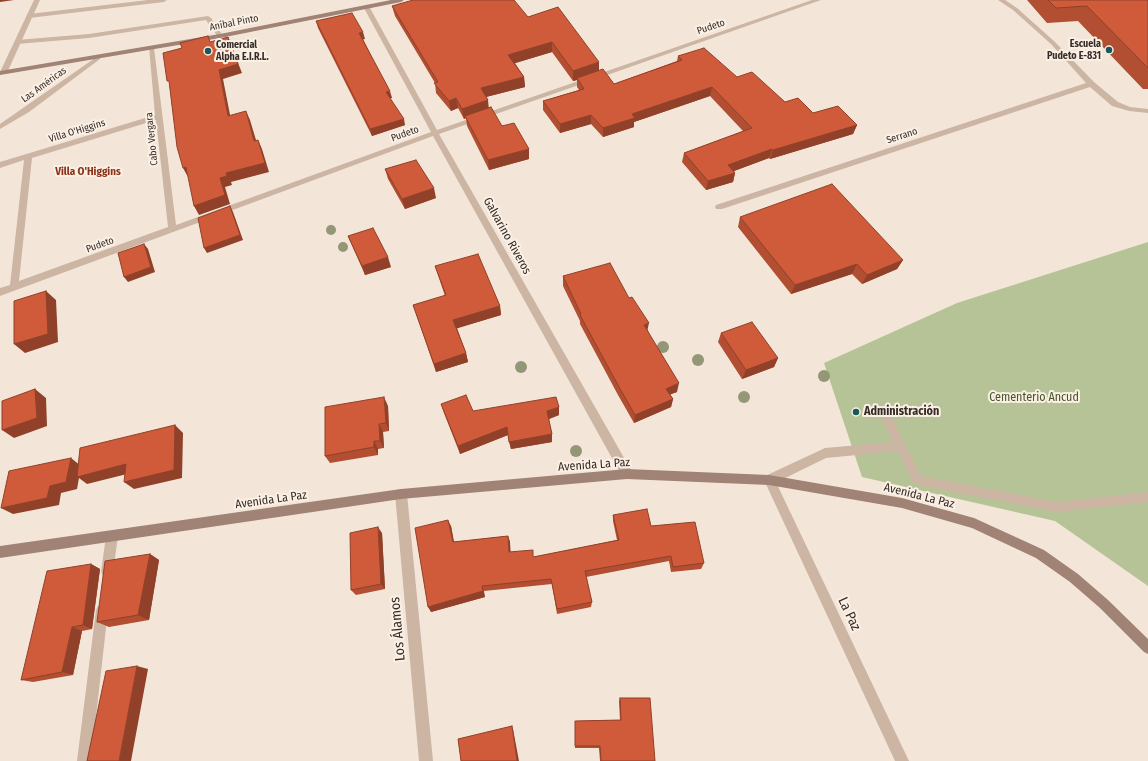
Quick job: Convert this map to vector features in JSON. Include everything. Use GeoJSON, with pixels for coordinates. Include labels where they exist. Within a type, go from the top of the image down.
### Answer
{"type":"FeatureCollection","features":[{"type":"Feature","properties":{"kind":"street"},"geometry":{"type":"LineString","coordinates":[[1,73],[37,0]]}},
{"type":"Feature","properties":{"kind":"street"},"geometry":{"type":"LineString","coordinates":[[29,16],[164,0]]}},
{"type":"Feature","properties":{"kind":"street","name":"Aníbal Pinto"},"geometry":{"type":"LineString","coordinates":[[1,73],[98,58],[220,36],[367,8],[401,0]]}},
{"type":"Feature","properties":{"kind":"street","name":"Pudeto"},"geometry":{"type":"LineString","coordinates":[[0,292],[435,133],[818,0]]}},
{"type":"Feature","properties":{"kind":"street"},"geometry":{"type":"LineString","coordinates":[[1001,0],[1015,9],[1053,43],[1091,84],[1115,104],[1129,109],[1148,111]]}},
{"type":"Feature","properties":{"kind":"street","name":"Galvarino Riveros"},"geometry":{"type":"LineString","coordinates":[[367,8],[435,133],[627,474]]}},
{"type":"Feature","properties":{"kind":"street"},"geometry":{"type":"LineString","coordinates":[[17,42],[89,36],[208,18],[220,36]]}},
{"type":"Feature","properties":{"kind":"street","name":"Cabo Vergara"},"geometry":{"type":"LineString","coordinates":[[151,48],[172,229]]}},
{"type":"Feature","properties":{"kind":"street","name":"Las Américas"},"geometry":{"type":"LineString","coordinates":[[0,127],[98,58]]}},
{"type":"Feature","properties":{"kind":"street","name":"Serrano"},"geometry":{"type":"LineString","coordinates":[[719,207],[1091,84]]}},
{"type":"Feature","properties":{"kind":"street","name":"Villa O'Higgins"},"geometry":{"type":"LineString","coordinates":[[0,166],[160,116]]}},
{"type":"Feature","properties":{"kind":"street"},"geometry":{"type":"LineString","coordinates":[[14,287],[28,156]]}},
{"type":"Feature","properties":{"kind":"street"},"geometry":{"type":"LineString","coordinates":[[884,413],[918,480],[1057,507],[1148,497]]}},
{"type":"Feature","properties":{"kind":"street"},"geometry":{"type":"LineString","coordinates":[[769,480],[825,453],[902,446]]}},
{"type":"Feature","properties":{"kind":"street","name":"Avenida La Paz"},"geometry":{"type":"LineString","coordinates":[[0,552],[401,494],[627,474],[769,480],[902,503],[974,523],[1040,554],[1074,578],[1104,604],[1148,648]]}},
{"type":"Feature","properties":{"kind":"street","name":"La Paz"},"geometry":{"type":"LineString","coordinates":[[769,480],[902,761]]}},
{"type":"Feature","properties":{"kind":"street","name":"Los Álamos"},"geometry":{"type":"LineString","coordinates":[[401,494],[426,761]]}},
{"type":"Feature","properties":{"kind":"street"},"geometry":{"type":"LineString","coordinates":[[106,582],[112,536]]}},
{"type":"Feature","properties":{"kind":"street"},"geometry":{"type":"LineString","coordinates":[[84,761],[104,598]]}},
{"type":"Feature","properties":{"kind":"green space","name":"Cementerio Ancud"},"geometry":{"type":"Polygon","coordinates":[[[1148,242],[1148,586],[1055,521],[862,477],[824,363],[957,303],[1148,242]]]}},
{"type":"Feature","properties":{"kind":"building"},"geometry":{"type":"Polygon","coordinates":[[[413,0],[514,0],[528,17],[558,7],[599,62],[573,71],[552,42],[508,55],[524,77],[481,88],[488,100],[462,109],[456,98],[449,101],[434,83],[438,82],[392,6],[413,0]]]}},
{"type":"Feature","properties":{"kind":"building"},"geometry":{"type":"Polygon","coordinates":[[[1048,0],[1148,0],[1148,68],[1087,6],[1056,8],[1048,0]]]}},
{"type":"Feature","properties":{"kind":"building"},"geometry":{"type":"Polygon","coordinates":[[[352,13],[363,32],[359,33],[390,91],[386,92],[404,119],[370,129],[316,21],[352,13]]]}},
{"type":"Feature","properties":{"kind":"building"},"geometry":{"type":"Polygon","coordinates":[[[208,36],[210,42],[228,37],[238,64],[219,70],[228,116],[246,111],[254,141],[258,140],[265,163],[226,173],[227,176],[220,178],[225,195],[194,206],[186,167],[183,168],[177,147],[169,81],[167,81],[163,53],[182,48],[180,43],[208,36]]]}},
{"type":"Feature","properties":{"kind":"building"},"geometry":{"type":"Polygon","coordinates":[[[704,48],[737,77],[752,72],[785,102],[798,98],[813,113],[838,106],[857,125],[773,150],[772,149],[728,165],[735,173],[708,181],[684,153],[752,128],[712,87],[632,114],[635,118],[603,128],[591,115],[560,124],[543,101],[584,89],[577,78],[603,69],[614,84],[682,60],[678,56],[704,48]]]}},
{"type":"Feature","properties":{"kind":"building"},"geometry":{"type":"Polygon","coordinates":[[[491,107],[502,126],[514,123],[529,149],[488,160],[465,116],[491,107]]]}},
{"type":"Feature","properties":{"kind":"building"},"geometry":{"type":"Polygon","coordinates":[[[416,160],[434,188],[402,199],[385,169],[416,160]]]}},
{"type":"Feature","properties":{"kind":"building"},"geometry":{"type":"Polygon","coordinates":[[[832,184],[903,260],[867,275],[857,264],[795,285],[740,217],[832,184]]]}},
{"type":"Feature","properties":{"kind":"building"},"geometry":{"type":"Polygon","coordinates":[[[230,206],[240,235],[204,248],[198,218],[230,206]]]}},
{"type":"Feature","properties":{"kind":"building"},"geometry":{"type":"Polygon","coordinates":[[[373,228],[388,257],[362,266],[348,236],[373,228]]]}},
{"type":"Feature","properties":{"kind":"building"},"geometry":{"type":"Polygon","coordinates":[[[144,244],[151,267],[124,277],[118,253],[144,244]]]}},
{"type":"Feature","properties":{"kind":"building"},"geometry":{"type":"Polygon","coordinates":[[[478,254],[500,306],[453,320],[466,353],[434,364],[413,305],[446,295],[435,266],[478,254]]]}},
{"type":"Feature","properties":{"kind":"building"},"geometry":{"type":"Polygon","coordinates":[[[610,263],[629,298],[632,297],[649,323],[644,325],[679,383],[666,389],[673,399],[635,415],[580,315],[581,314],[563,276],[610,263]]]}},
{"type":"Feature","properties":{"kind":"building"},"geometry":{"type":"Polygon","coordinates":[[[46,291],[48,334],[14,344],[14,301],[46,291]]]}},
{"type":"Feature","properties":{"kind":"building"},"geometry":{"type":"Polygon","coordinates":[[[752,322],[778,358],[746,370],[721,333],[752,322]]]}},
{"type":"Feature","properties":{"kind":"building"},"geometry":{"type":"Polygon","coordinates":[[[35,389],[37,418],[2,430],[2,401],[35,389]]]}},
{"type":"Feature","properties":{"kind":"building"},"geometry":{"type":"Polygon","coordinates":[[[466,395],[473,411],[556,397],[559,407],[547,411],[552,434],[509,442],[507,427],[458,446],[441,404],[466,395]]]}},
{"type":"Feature","properties":{"kind":"building"},"geometry":{"type":"Polygon","coordinates":[[[384,397],[386,423],[379,424],[380,441],[374,441],[374,447],[325,456],[325,407],[384,397]]]}},
{"type":"Feature","properties":{"kind":"building"},"geometry":{"type":"Polygon","coordinates":[[[175,425],[174,470],[124,482],[126,464],[77,477],[80,448],[175,425]]]}},
{"type":"Feature","properties":{"kind":"building"},"geometry":{"type":"Polygon","coordinates":[[[71,458],[66,482],[50,486],[47,498],[1,508],[9,471],[71,458]]]}},
{"type":"Feature","properties":{"kind":"building"},"geometry":{"type":"Polygon","coordinates":[[[647,509],[651,526],[695,522],[704,563],[673,567],[671,556],[585,571],[592,602],[557,609],[551,579],[482,586],[483,591],[428,607],[415,528],[448,520],[453,542],[508,536],[509,552],[533,550],[533,557],[619,540],[613,515],[647,509]]]}},
{"type":"Feature","properties":{"kind":"building"},"geometry":{"type":"Polygon","coordinates":[[[378,527],[381,584],[351,590],[350,533],[378,527]]]}},
{"type":"Feature","properties":{"kind":"building"},"geometry":{"type":"Polygon","coordinates":[[[150,554],[138,615],[97,622],[105,561],[150,554]]]}},
{"type":"Feature","properties":{"kind":"building"},"geometry":{"type":"Polygon","coordinates":[[[91,564],[83,625],[72,627],[62,672],[21,680],[47,571],[91,564]]]}},
{"type":"Feature","properties":{"kind":"building"},"geometry":{"type":"Polygon","coordinates":[[[137,666],[119,761],[87,761],[106,671],[137,666]]]}},
{"type":"Feature","properties":{"kind":"building"},"geometry":{"type":"Polygon","coordinates":[[[620,698],[650,698],[655,761],[601,761],[600,746],[575,746],[575,721],[621,720],[620,698]]]}},
{"type":"Feature","properties":{"kind":"building"},"geometry":{"type":"Polygon","coordinates":[[[512,726],[517,761],[461,761],[458,739],[512,726]]]}},
{"type":"Feature","properties":{"kind":"place","name":"Escuela Pudeto E-831"},"geometry":{"type":"Point","coordinates":[1109,50]}},
{"type":"Feature","properties":{"kind":"place","name":"Comercial Alpha E.I.R.L."},"geometry":{"type":"Point","coordinates":[208,51]}},
{"type":"Feature","properties":{"kind":"place","name":"Administración"},"geometry":{"type":"Point","coordinates":[856,412]}},
{"type":"Feature","properties":{"kind":"district","name":"Villa O'Higgins"},"geometry":{"type":"Point","coordinates":[88,172]}}]}
